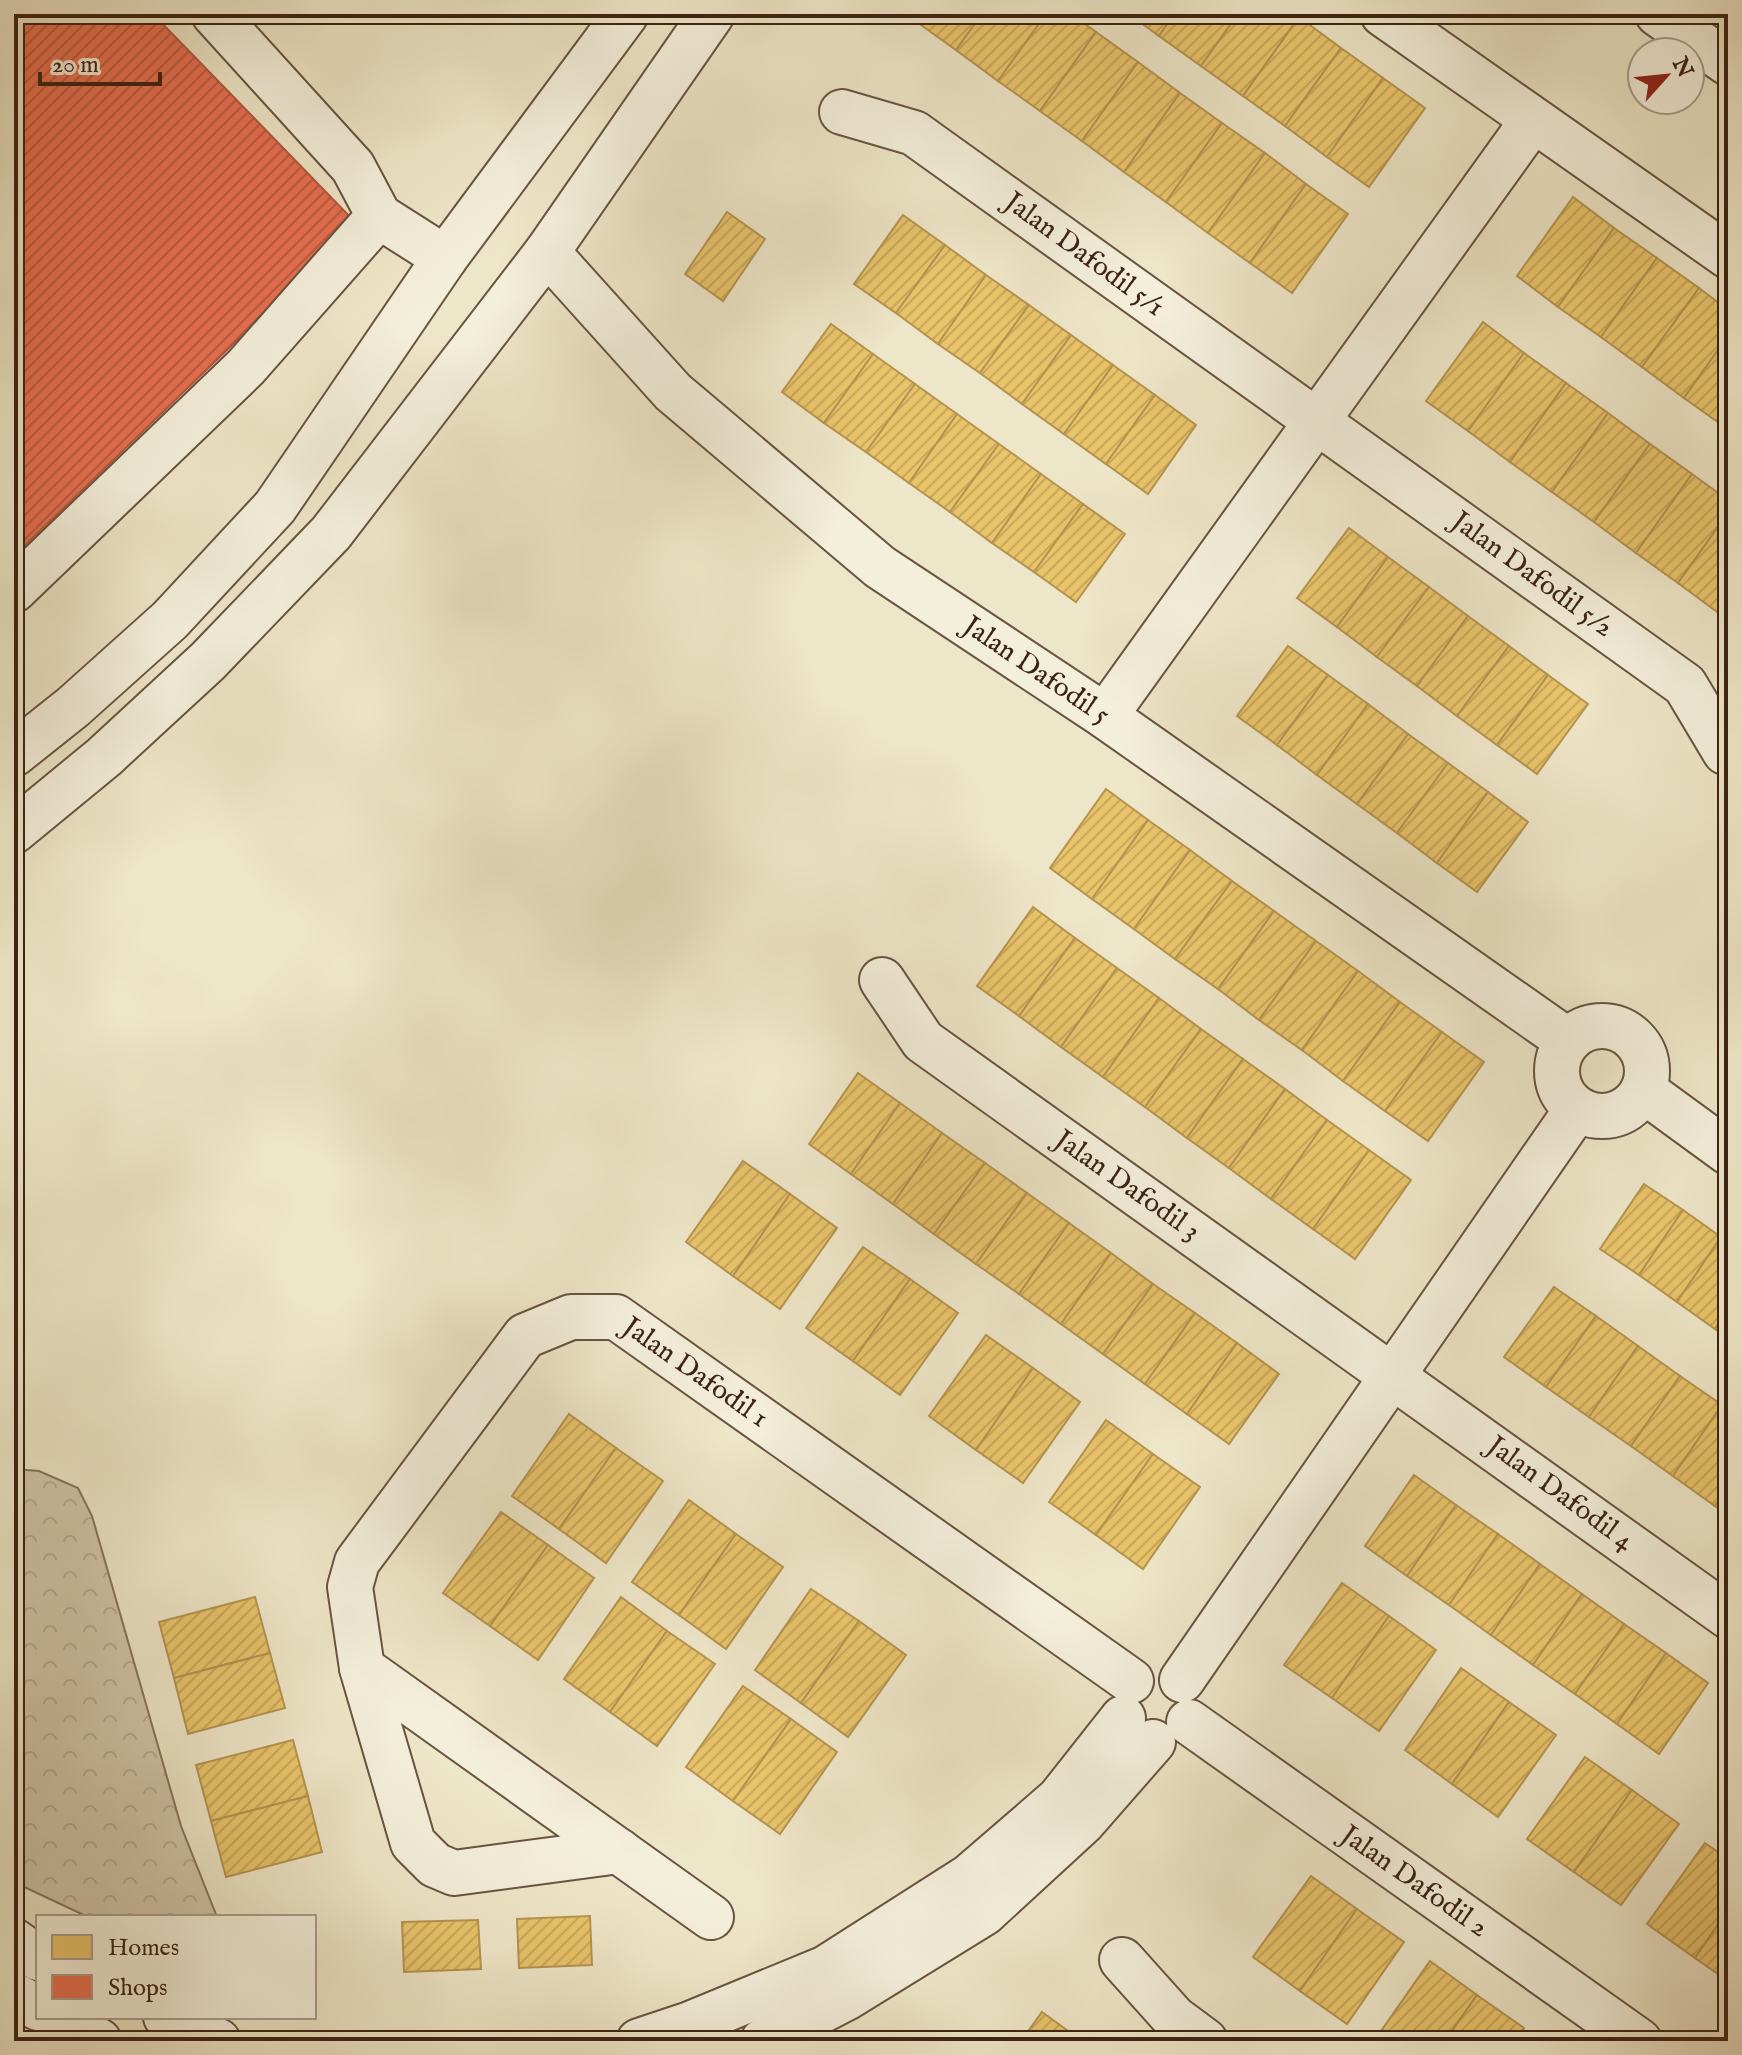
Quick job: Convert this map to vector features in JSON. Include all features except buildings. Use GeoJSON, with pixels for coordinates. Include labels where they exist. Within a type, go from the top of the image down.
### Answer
{"type":"FeatureCollection","features":[{"type":"Feature","properties":{"kind":"street"},"geometry":{"type":"LineString","coordinates":[[214,14],[353,167],[379,216],[445,258]]}},
{"type":"Feature","properties":{"kind":"street"},"geometry":{"type":"LineString","coordinates":[[14,754],[73,707],[170,620],[275,507],[445,258],[626,14]]}},
{"type":"Feature","properties":{"kind":"street"},"geometry":{"type":"LineString","coordinates":[[14,831],[104,757],[208,661],[331,533],[547,252],[712,14]]}},
{"type":"Feature","properties":{"kind":"street"},"geometry":{"type":"LineString","coordinates":[[1383,14],[1728,256]]}},
{"type":"Feature","properties":{"kind":"street"},"geometry":{"type":"LineString","coordinates":[[1658,14],[1728,63]]}},
{"type":"Feature","properties":{"kind":"street","name":"Jalan Dafodil 5/1"},"geometry":{"type":"LineString","coordinates":[[842,112],[914,133],[1315,420]]}},
{"type":"Feature","properties":{"kind":"street"},"geometry":{"type":"LineString","coordinates":[[1105,716],[1533,120]]}},
{"type":"Feature","properties":{"kind":"street"},"geometry":{"type":"LineString","coordinates":[[14,590],[246,367],[379,216]]}},
{"type":"Feature","properties":{"kind":"street","name":"Jalan Dafodil 5"},"geometry":{"type":"LineString","coordinates":[[547,252],[673,392],[880,567],[1105,716],[1568,1041]]}},
{"type":"Feature","properties":{"kind":"street","name":"Jalan Dafodil 5/2"},"geometry":{"type":"LineString","coordinates":[[1315,420],[1685,685],[1725,752]]}},
{"type":"Feature","properties":{"kind":"street","name":"Jalan Dafodil 3"},"geometry":{"type":"LineString","coordinates":[[882,980],[923,1041],[1391,1373]]}},
{"type":"Feature","properties":{"kind":"street"},"geometry":{"type":"LineString","coordinates":[[1602,1026],[1626,1033],[1637,1041],[1647,1065],[1643,1090],[1630,1107],[1598,1117],[1577,1109],[1562,1092],[1558,1082],[1558,1060],[1568,1041],[1589,1027],[1602,1026]]}},
{"type":"Feature","properties":{"kind":"street"},"geometry":{"type":"LineString","coordinates":[[1643,1090],[1728,1152]]}},
{"type":"Feature","properties":{"kind":"street"},"geometry":{"type":"LineString","coordinates":[[763,2041],[846,1998],[984,1913],[1083,1822],[1149,1716],[1151,1671],[1162,1670],[1182,1680],[1391,1373],[1577,1109]]}},
{"type":"Feature","properties":{"kind":"street","name":"Jalan Dafodil 1"},"geometry":{"type":"LineString","coordinates":[[619,1851],[454,1873],[435,1865],[413,1843],[362,1668],[350,1587],[357,1562],[525,1336],[571,1317],[616,1317],[1149,1716]]}},
{"type":"Feature","properties":{"kind":"street","name":"Jalan Dafodil 4"},"geometry":{"type":"LineString","coordinates":[[1391,1373],[1728,1616]]}},
{"type":"Feature","properties":{"kind":"street"},"geometry":{"type":"LineString","coordinates":[[362,1668],[711,1917]]}},
{"type":"Feature","properties":{"kind":"street"},"geometry":{"type":"LineString","coordinates":[[639,2041],[690,2024],[826,1968],[970,1876],[1149,1716]]}},
{"type":"Feature","properties":{"kind":"street","name":"Jalan Dafodil 2"},"geometry":{"type":"LineString","coordinates":[[1149,1716],[1639,2041]]}},
{"type":"Feature","properties":{"kind":"street"},"geometry":{"type":"LineString","coordinates":[[14,1941],[36,1957]]}},
{"type":"Feature","properties":{"kind":"street"},"geometry":{"type":"LineString","coordinates":[[1122,1960],[1174,2018],[1205,2041]]}},
{"type":"Feature","properties":{"kind":"street"},"geometry":{"type":"LineString","coordinates":[[14,1995],[36,2007]]}},
{"type":"Feature","properties":{"kind":"street"},"geometry":{"type":"LineString","coordinates":[[59,2019],[99,2041]]}},
{"type":"Feature","properties":{"kind":"street"},"geometry":{"type":"LineString","coordinates":[[170,2019],[218,2041]]}},
{"type":"Feature","properties":{"kind":"green space"},"geometry":{"type":"Polygon","coordinates":[[[14,1469],[39,1471],[78,1488],[92,1516],[181,1826],[216,1915],[84,1915],[22,1886],[14,1872],[14,1469]]]}}]}
